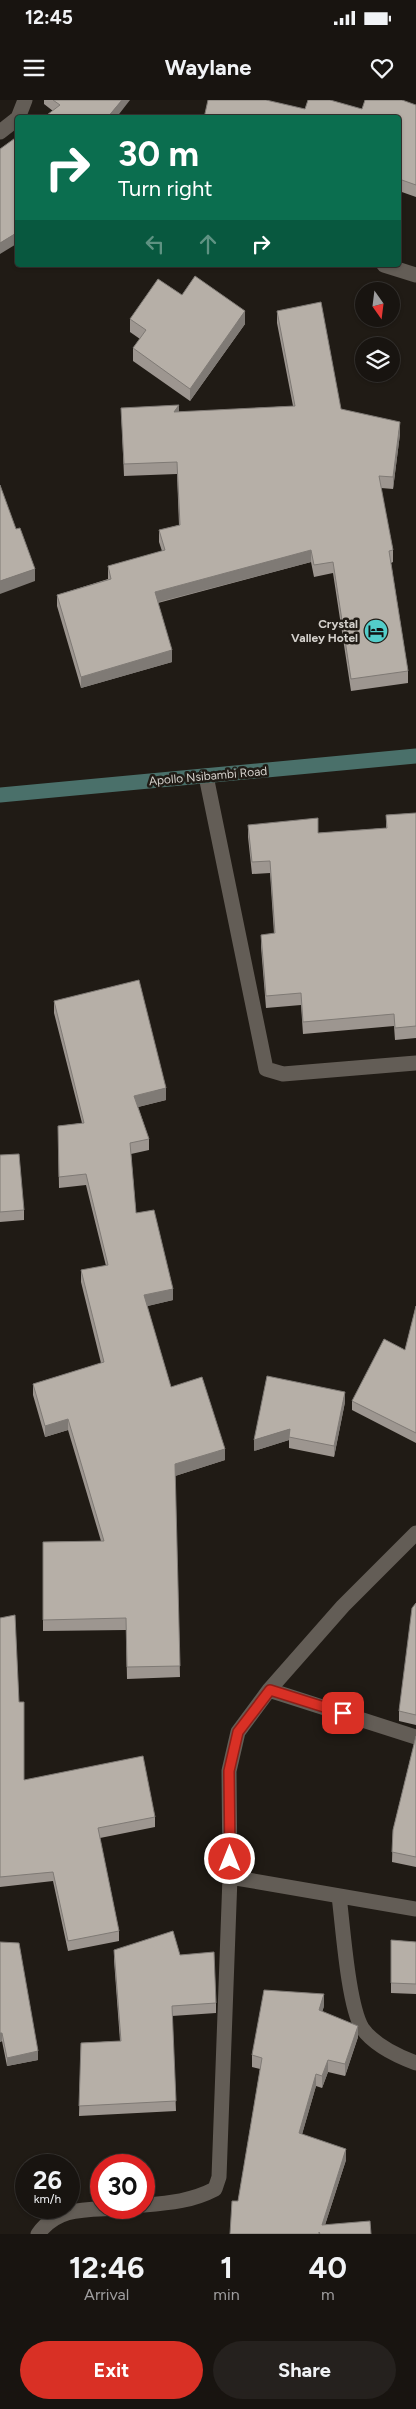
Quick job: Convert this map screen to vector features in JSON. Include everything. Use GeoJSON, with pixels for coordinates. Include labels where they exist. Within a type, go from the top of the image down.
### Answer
{"type":"FeatureCollection","features":[{"type":"Feature","properties":{"kind":"street"},"geometry":{"type":"LineString","coordinates":[[20,115],[25,106],[25,100]]}},
{"type":"Feature","properties":{"kind":"street"},"geometry":{"type":"LineString","coordinates":[[0,132],[15,120]]}},
{"type":"Feature","properties":{"kind":"street"},"geometry":{"type":"LineString","coordinates":[[390,267],[416,275]]}},
{"type":"Feature","properties":{"kind":"street","name":"Apollo Nsibambi Road"},"geometry":{"type":"LineString","coordinates":[[0,795],[416,755]]}},
{"type":"Feature","properties":{"kind":"street"},"geometry":{"type":"LineString","coordinates":[[206,776],[266,1069],[283,1074],[416,1063]]}},
{"type":"Feature","properties":{"kind":"street"},"geometry":{"type":"LineString","coordinates":[[155,2204],[182,2202],[198,2198],[215,2189],[219,2177],[230,1877],[229,1771],[238,1732],[270,1690],[343,1606],[416,1534]]}},
{"type":"Feature","properties":{"kind":"street"},"geometry":{"type":"LineString","coordinates":[[270,1690],[416,1737]]}},
{"type":"Feature","properties":{"kind":"street"},"geometry":{"type":"LineString","coordinates":[[230,1877],[416,1910]]}},
{"type":"Feature","properties":{"kind":"street"},"geometry":{"type":"LineString","coordinates":[[339,1896],[356,2013],[363,2028],[394,2054],[416,2063]]}},
{"type":"Feature","properties":{"kind":"street"},"geometry":{"type":"LineString","coordinates":[[38,2234],[46,2222],[64,2213],[90,2211]]}},
{"type":"Feature","properties":{"kind":"building"},"geometry":{"type":"Polygon","coordinates":[[[53,100],[122,100],[110,115],[47,115],[60,105],[53,100]]]}},
{"type":"Feature","properties":{"kind":"building"},"geometry":{"type":"Polygon","coordinates":[[[208,100],[266,100],[305,109],[308,100],[330,100],[362,109],[365,100],[402,100],[416,105],[416,185],[401,180],[401,115],[205,115],[208,100]]]}},
{"type":"Feature","properties":{"kind":"building"},"geometry":{"type":"Polygon","coordinates":[[[15,138],[15,234],[0,243],[0,149],[15,138]]]}},
{"type":"Feature","properties":{"kind":"building"},"geometry":{"type":"Polygon","coordinates":[[[195,276],[245,311],[190,389],[133,348],[146,330],[130,319],[158,279],[182,295],[195,276]]]}},
{"type":"Feature","properties":{"kind":"building"},"geometry":{"type":"Polygon","coordinates":[[[321,302],[341,409],[400,422],[393,477],[379,476],[393,550],[389,551],[408,671],[351,679],[333,562],[314,565],[311,550],[155,592],[172,650],[81,677],[57,595],[111,579],[108,566],[165,550],[159,530],[180,525],[177,462],[124,464],[121,408],[179,405],[174,412],[295,406],[277,311],[321,302]]]}},
{"type":"Feature","properties":{"kind":"building"},"geometry":{"type":"Polygon","coordinates":[[[0,485],[16,529],[20,528],[35,569],[0,581],[0,485]]]}},
{"type":"Feature","properties":{"kind":"building"},"geometry":{"type":"Polygon","coordinates":[[[416,813],[416,1026],[395,1028],[394,1014],[303,1022],[301,993],[266,996],[261,935],[275,933],[270,861],[252,862],[248,825],[318,818],[318,833],[387,828],[386,815],[416,813]]]}},
{"type":"Feature","properties":{"kind":"building"},"geometry":{"type":"Polygon","coordinates":[[[139,980],[166,1088],[134,1096],[149,1139],[130,1143],[136,1213],[154,1210],[173,1289],[144,1295],[171,1387],[202,1377],[225,1449],[175,1464],[180,1666],[127,1667],[126,1618],[43,1620],[43,1542],[104,1541],[68,1419],[45,1426],[33,1384],[104,1362],[81,1270],[108,1265],[86,1174],[59,1177],[58,1126],[84,1123],[54,1001],[139,980]]]}},
{"type":"Feature","properties":{"kind":"building"},"geometry":{"type":"Polygon","coordinates":[[[19,1154],[24,1210],[0,1212],[0,1155],[19,1154]]]}},
{"type":"Feature","properties":{"kind":"building"},"geometry":{"type":"Polygon","coordinates":[[[416,1306],[416,1433],[352,1401],[384,1339],[405,1350],[416,1306]]]}},
{"type":"Feature","properties":{"kind":"building"},"geometry":{"type":"Polygon","coordinates":[[[267,1376],[345,1392],[334,1446],[289,1437],[290,1429],[254,1440],[267,1376]]]}},
{"type":"Feature","properties":{"kind":"building"},"geometry":{"type":"Polygon","coordinates":[[[416,1603],[416,1715],[399,1711],[412,1608],[416,1603]]]}},
{"type":"Feature","properties":{"kind":"building"},"geometry":{"type":"Polygon","coordinates":[[[15,1615],[19,1702],[24,1702],[24,1780],[143,1756],[155,1817],[98,1828],[119,1931],[68,1941],[53,1872],[0,1877],[0,1618],[15,1615]]]}},
{"type":"Feature","properties":{"kind":"building"},"geometry":{"type":"Polygon","coordinates":[[[416,1736],[416,1857],[392,1852],[393,1830],[416,1736]]]}},
{"type":"Feature","properties":{"kind":"building"},"geometry":{"type":"Polygon","coordinates":[[[173,1931],[180,1955],[214,1952],[216,2003],[172,2006],[176,2101],[79,2106],[81,2043],[121,2041],[114,1950],[173,1931]]]}},
{"type":"Feature","properties":{"kind":"building"},"geometry":{"type":"Polygon","coordinates":[[[391,1940],[416,1942],[416,1984],[391,1983],[391,1940]]]}},
{"type":"Feature","properties":{"kind":"building"},"geometry":{"type":"Polygon","coordinates":[[[0,1942],[19,1943],[38,2051],[7,2058],[2,2033],[0,2033],[0,1942]]]}},
{"type":"Feature","properties":{"kind":"building"},"geometry":{"type":"Polygon","coordinates":[[[264,1990],[324,1994],[319,2010],[358,2026],[345,2064],[328,2060],[322,2076],[316,2074],[299,2133],[346,2149],[322,2225],[370,2221],[371,2234],[320,2234],[319,2232],[319,2234],[230,2234],[232,2201],[238,2201],[262,2058],[252,2055],[264,1990]]]}},
{"type":"Feature","properties":{"kind":"place","name":"Crystal Valley Hotel"},"geometry":{"type":"Point","coordinates":[376,631]}},
{"type":"Feature","properties":{"kind":"route"},"geometry":{"type":"LineString","coordinates":[[230,1859],[229,1771],[238,1732],[270,1690],[343,1713]]}}]}
